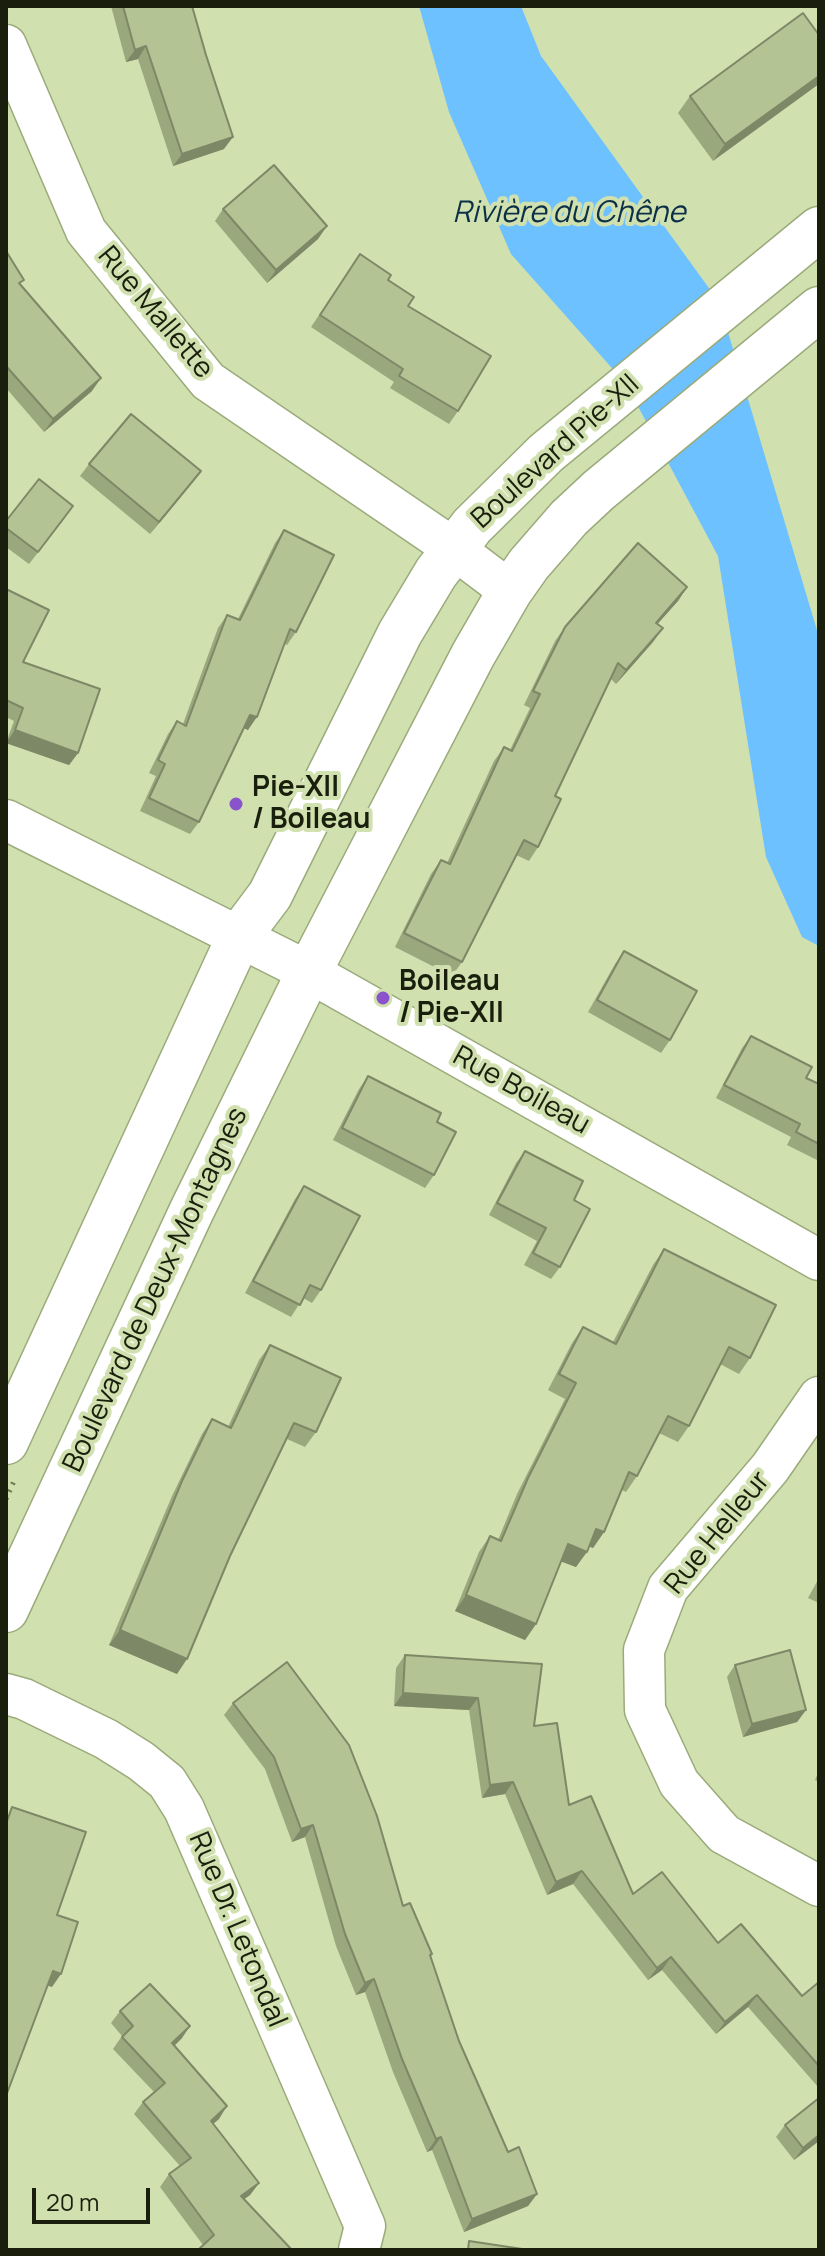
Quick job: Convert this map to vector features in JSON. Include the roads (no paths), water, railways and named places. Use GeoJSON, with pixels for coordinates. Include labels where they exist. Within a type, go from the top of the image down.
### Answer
{"type":"FeatureCollection","features":[{"type":"Feature","properties":{"kind":"street","name":"Rue Mallette"},"geometry":{"type":"LineString","coordinates":[[6,45],[86,231],[208,381],[453,548],[510,591]]}},
{"type":"Feature","properties":{"kind":"street","name":"Boulevard Pie-XII"},"geometry":{"type":"LineString","coordinates":[[240,935],[270,895],[400,633],[453,548],[522,474],[819,229]]}},
{"type":"Feature","properties":{"kind":"street","name":"Boulevard Pie-XII"},"geometry":{"type":"LineString","coordinates":[[309,972],[473,655],[529,564],[569,518],[819,309]]}},
{"type":"Feature","properties":{"kind":"street","name":"Rue Boileau"},"geometry":{"type":"LineString","coordinates":[[6,820],[309,972],[819,1260]]}},
{"type":"Feature","properties":{"kind":"street"},"geometry":{"type":"LineString","coordinates":[[6,1442],[240,935]]}},
{"type":"Feature","properties":{"kind":"street","name":"Boulevard de Deux-Montagnes"},"geometry":{"type":"LineString","coordinates":[[6,1610],[192,1210],[309,972]]}},
{"type":"Feature","properties":{"kind":"street","name":"Rue Helleur"},"geometry":{"type":"LineString","coordinates":[[819,1397],[770,1468],[668,1588],[644,1650],[645,1710],[679,1783],[724,1834],[819,1886]]}},
{"type":"Feature","properties":{"kind":"street","name":"Rue Dr. Letondal"},"geometry":{"type":"LineString","coordinates":[[6,1694],[24,1699],[92,1733],[141,1761],[167,1782],[184,1809],[365,2226],[359,2250]]}},
{"type":"Feature","properties":{"kind":"water","name":"Rivière du Chêne"},"geometry":{"type":"Polygon","coordinates":[[[419,6],[521,6],[541,56],[719,302],[819,637],[819,946],[802,937],[766,857],[718,556],[626,384],[511,254],[449,112],[419,6]]]}},
{"type":"Feature","properties":{"kind":"place","name":"Pie-XII / Boileau"},"geometry":{"type":"Point","coordinates":[236,804]}},
{"type":"Feature","properties":{"kind":"place","name":"Boileau / Pie-XII"},"geometry":{"type":"Point","coordinates":[383,998]}}]}
